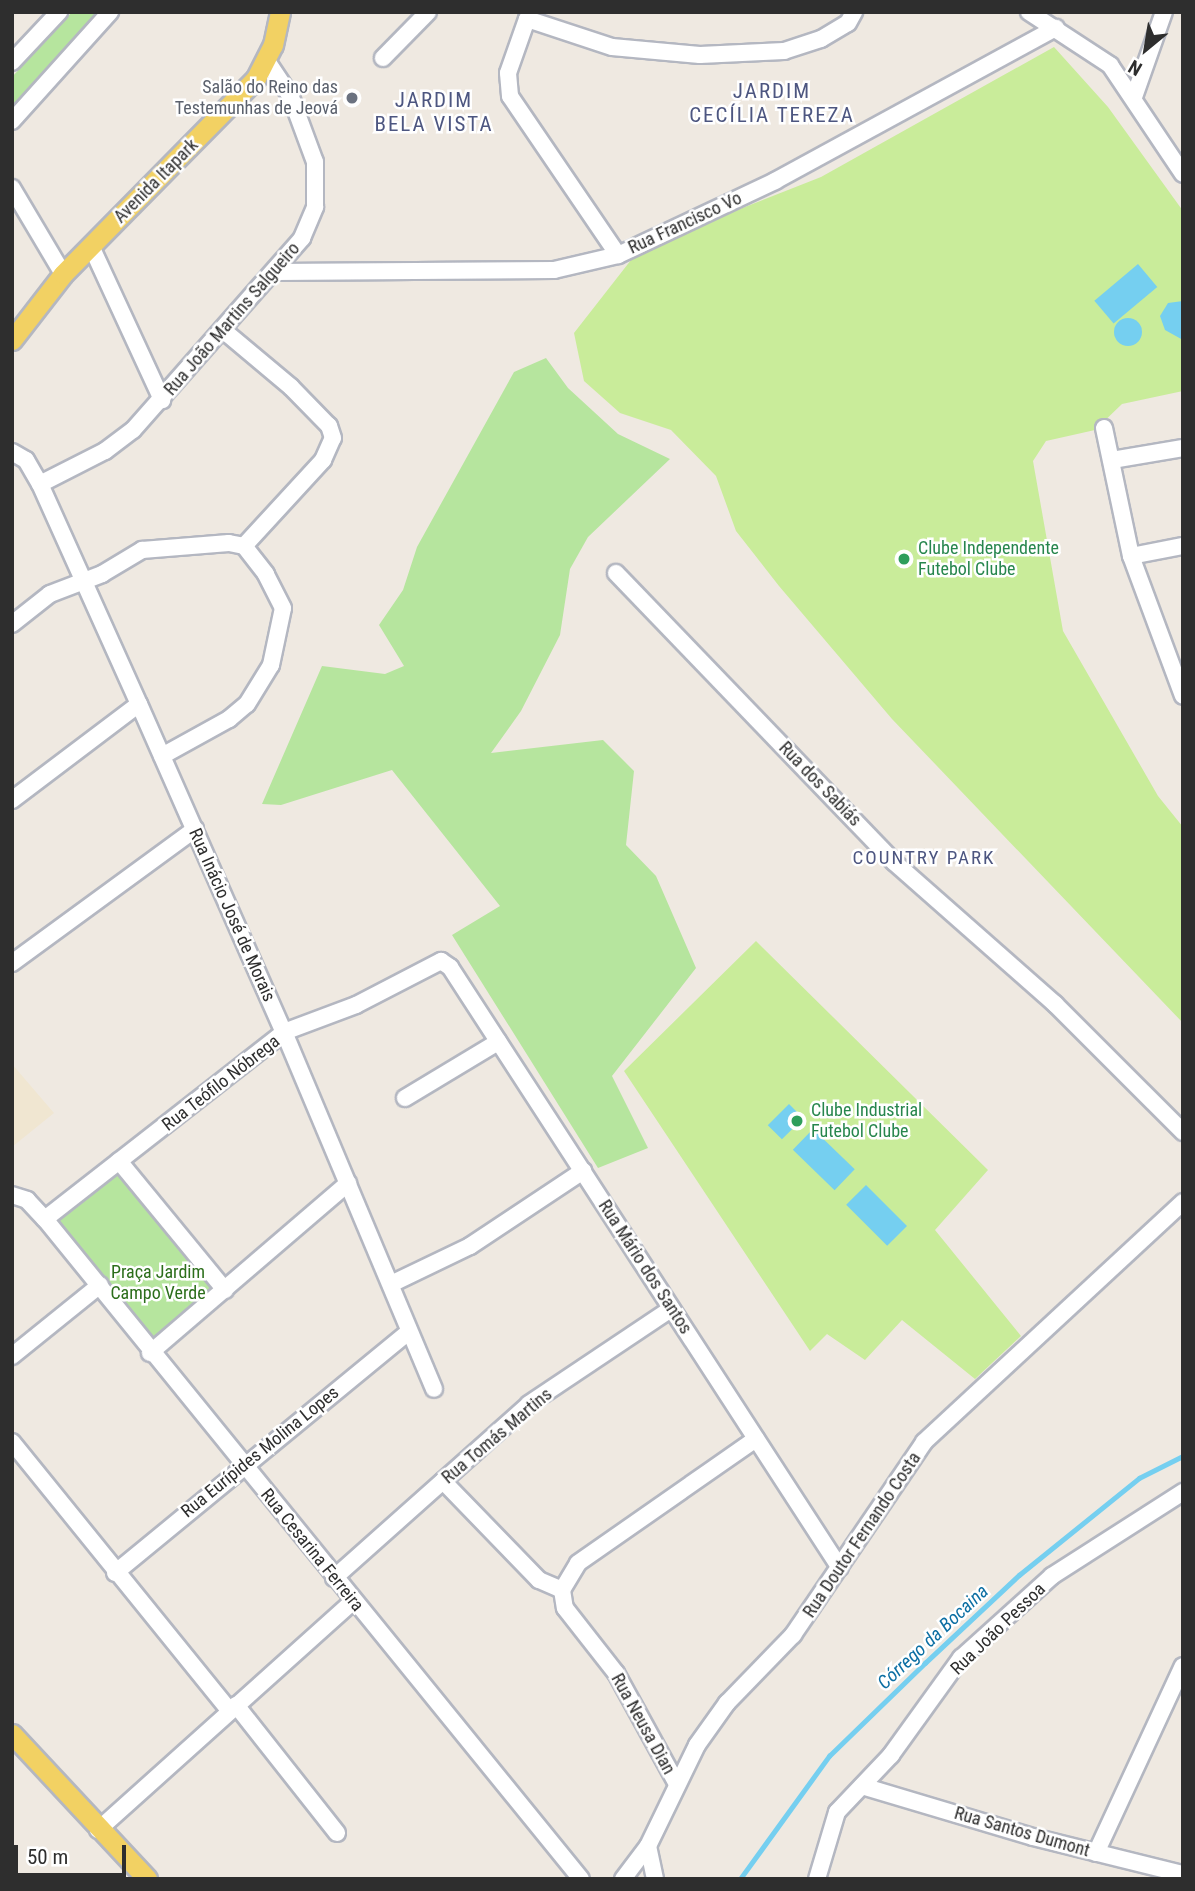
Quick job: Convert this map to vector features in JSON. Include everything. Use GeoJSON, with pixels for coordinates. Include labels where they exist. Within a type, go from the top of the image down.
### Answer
{"type":"FeatureCollection","features":[{"type":"Feature","properties":{"kind":"main road","name":"Avenida Itapark"},"geometry":{"type":"LineString","coordinates":[[12,340],[63,274],[256,78],[267,61],[280,12]]}},
{"type":"Feature","properties":{"kind":"main road"},"geometry":{"type":"LineString","coordinates":[[12,1734],[98,1830],[147,1879]]}},
{"type":"Feature","properties":{"kind":"main road"},"geometry":{"type":"LineString","coordinates":[[12,1754],[130,1879]]}},
{"type":"Feature","properties":{"kind":"street"},"geometry":{"type":"LineString","coordinates":[[12,62],[59,12]]}},
{"type":"Feature","properties":{"kind":"street"},"geometry":{"type":"LineString","coordinates":[[12,121],[110,12]]}},
{"type":"Feature","properties":{"kind":"street"},"geometry":{"type":"LineString","coordinates":[[383,58],[428,12]]}},
{"type":"Feature","properties":{"kind":"street"},"geometry":{"type":"LineString","coordinates":[[618,255],[510,96],[508,73],[523,15],[612,47],[700,55],[784,51],[821,38],[848,23],[854,12]]}},
{"type":"Feature","properties":{"kind":"street"},"geometry":{"type":"LineString","coordinates":[[1029,12],[1110,65],[1134,96],[1183,174]]}},
{"type":"Feature","properties":{"kind":"street"},"geometry":{"type":"LineString","coordinates":[[1134,96],[1164,12]]}},
{"type":"Feature","properties":{"kind":"street","name":"Rua Francisco Vo"},"geometry":{"type":"LineString","coordinates":[[276,272],[554,270],[618,255],[775,181],[1056,28]]}},
{"type":"Feature","properties":{"kind":"street","name":"Rua João Martins Salgueiro"},"geometry":{"type":"LineString","coordinates":[[40,484],[105,451],[162,400],[276,272],[302,238],[315,207],[315,162],[291,97],[267,61]]}},
{"type":"Feature","properties":{"kind":"street"},"geometry":{"type":"LineString","coordinates":[[256,78],[291,97]]}},
{"type":"Feature","properties":{"kind":"street"},"geometry":{"type":"LineString","coordinates":[[12,188],[63,274]]}},
{"type":"Feature","properties":{"kind":"street"},"geometry":{"type":"LineString","coordinates":[[91,246],[162,400]]}},
{"type":"Feature","properties":{"kind":"street"},"geometry":{"type":"LineString","coordinates":[[12,624],[50,594],[156,546],[244,546],[323,460],[333,438],[330,426],[290,387],[223,330]]}},
{"type":"Feature","properties":{"kind":"street"},"geometry":{"type":"LineString","coordinates":[[1104,428],[1131,556],[1176,659],[1183,695]]}},
{"type":"Feature","properties":{"kind":"street"},"geometry":{"type":"LineString","coordinates":[[1112,460],[1183,448]]}},
{"type":"Feature","properties":{"kind":"street","name":"Rua Inácio José de Morais"},"geometry":{"type":"LineString","coordinates":[[12,452],[26,460],[40,484],[139,704],[284,1032],[391,1284],[407,1333],[434,1390]]}},
{"type":"Feature","properties":{"kind":"street"},"geometry":{"type":"LineString","coordinates":[[162,756],[229,719],[247,704],[271,665],[283,608],[266,574],[244,546]]}},
{"type":"Feature","properties":{"kind":"street"},"geometry":{"type":"LineString","coordinates":[[1131,556],[1183,546]]}},
{"type":"Feature","properties":{"kind":"street","name":"Rua dos Sabiás"},"geometry":{"type":"LineString","coordinates":[[616,573],[894,862],[1055,1004],[1183,1132]]}},
{"type":"Feature","properties":{"kind":"street"},"geometry":{"type":"LineString","coordinates":[[12,800],[139,704]]}},
{"type":"Feature","properties":{"kind":"street"},"geometry":{"type":"LineString","coordinates":[[12,963],[195,829]]}},
{"type":"Feature","properties":{"kind":"street","name":"Rua Teófilo Nóbrega"},"geometry":{"type":"LineString","coordinates":[[45,1219],[284,1032],[356,1005],[433,961],[450,967]]}},
{"type":"Feature","properties":{"kind":"street","name":"Rua Mário dos Santos"},"geometry":{"type":"LineString","coordinates":[[450,967],[840,1568]]}},
{"type":"Feature","properties":{"kind":"street"},"geometry":{"type":"LineString","coordinates":[[405,1098],[498,1042]]}},
{"type":"Feature","properties":{"kind":"street"},"geometry":{"type":"LineString","coordinates":[[120,1161],[225,1290]]}},
{"type":"Feature","properties":{"kind":"street"},"geometry":{"type":"LineString","coordinates":[[391,1284],[470,1246],[583,1171]]}},
{"type":"Feature","properties":{"kind":"street"},"geometry":{"type":"LineString","coordinates":[[150,1353],[348,1184]]}},
{"type":"Feature","properties":{"kind":"street","name":"Rua Cesarina Ferreira"},"geometry":{"type":"LineString","coordinates":[[12,1195],[27,1200],[100,1285],[150,1353],[581,1879]]}},
{"type":"Feature","properties":{"kind":"street","name":"Rua Doutor Fernando Costa"},"geometry":{"type":"LineString","coordinates":[[623,1879],[648,1846],[677,1784],[727,1703],[793,1635],[924,1442],[1183,1202]]}},
{"type":"Feature","properties":{"kind":"street"},"geometry":{"type":"LineString","coordinates":[[12,1356],[100,1285]]}},
{"type":"Feature","properties":{"kind":"street","name":"Rua Tomás Martins"},"geometry":{"type":"LineString","coordinates":[[334,1578],[529,1404],[671,1309]]}},
{"type":"Feature","properties":{"kind":"street","name":"Rua Eurípides Molina Lopes"},"geometry":{"type":"LineString","coordinates":[[115,1573],[407,1333]]}},
{"type":"Feature","properties":{"kind":"street"},"geometry":{"type":"LineString","coordinates":[[443,1481],[539,1580],[562,1590],[578,1563],[756,1439]]}},
{"type":"Feature","properties":{"kind":"street"},"geometry":{"type":"LineString","coordinates":[[12,1442],[115,1573],[337,1833]]}},
{"type":"Feature","properties":{"kind":"street","name":"Rua João Pessoa"},"geometry":{"type":"LineString","coordinates":[[817,1879],[837,1812],[891,1755],[961,1658],[1052,1576],[1183,1492]]}},
{"type":"Feature","properties":{"kind":"street","name":"Rua Neusa Dian"},"geometry":{"type":"LineString","coordinates":[[562,1590],[565,1608],[616,1673],[677,1784]]}},
{"type":"Feature","properties":{"kind":"street"},"geometry":{"type":"LineString","coordinates":[[98,1830],[353,1601]]}},
{"type":"Feature","properties":{"kind":"street"},"geometry":{"type":"LineString","coordinates":[[1096,1853],[1183,1666]]}},
{"type":"Feature","properties":{"kind":"street","name":"Rua Santos Dumont"},"geometry":{"type":"LineString","coordinates":[[862,1786],[1096,1853],[1183,1874]]}},
{"type":"Feature","properties":{"kind":"street"},"geometry":{"type":"LineString","coordinates":[[648,1846],[655,1879]]}},
{"type":"Feature","properties":{"kind":"shaded area"},"geometry":{"type":"Polygon","coordinates":[[[12,1064],[54,1113],[12,1147],[12,1064]]]}},
{"type":"Feature","properties":{"kind":"green space"},"geometry":{"type":"Polygon","coordinates":[[[72,12],[103,12],[12,114],[12,77],[72,12]]]}},
{"type":"Feature","properties":{"kind":"green space","name":"Clube Independente Futebol Clube"},"geometry":{"type":"Polygon","coordinates":[[[1054,47],[1108,107],[1183,211],[1183,391],[1122,404],[1095,430],[1046,441],[1033,461],[1063,631],[1158,796],[1183,827],[1183,1023],[892,719],[736,531],[716,476],[671,430],[620,413],[584,381],[574,333],[631,260],[671,236],[821,177],[1054,47]]]}},
{"type":"Feature","properties":{"kind":"green space"},"geometry":{"type":"Polygon","coordinates":[[[546,358],[568,388],[618,434],[670,459],[588,537],[570,569],[560,635],[521,711],[491,753],[603,740],[634,771],[626,845],[656,876],[696,968],[612,1076],[648,1148],[598,1168],[452,935],[500,906],[392,770],[281,805],[262,804],[322,666],[385,674],[404,666],[379,625],[403,590],[417,547],[514,372],[546,358]]]}},
{"type":"Feature","properties":{"kind":"green space","name":"Clube Industrial Futebol Clube"},"geometry":{"type":"Polygon","coordinates":[[[756,941],[988,1170],[935,1230],[1021,1336],[975,1379],[902,1320],[865,1360],[827,1334],[810,1351],[624,1071],[756,941]]]}},
{"type":"Feature","properties":{"kind":"green space","name":"Praça Jardim Campo Verde"},"geometry":{"type":"Polygon","coordinates":[[[120,1165],[221,1289],[154,1343],[53,1219],[120,1165]]]}},
{"type":"Feature","properties":{"kind":"water"},"geometry":{"type":"Polygon","coordinates":[[[1138,264],[1157,287],[1114,324],[1094,301],[1138,264]]]}},
{"type":"Feature","properties":{"kind":"water"},"geometry":{"type":"Polygon","coordinates":[[[1183,301],[1183,340],[1165,330],[1160,316],[1168,303],[1183,301]]]}},
{"type":"Feature","properties":{"kind":"water"},"geometry":{"type":"Polygon","coordinates":[[[1128,318],[1138,322],[1142,332],[1138,342],[1128,346],[1118,342],[1114,332],[1118,322],[1128,318]]]}},
{"type":"Feature","properties":{"kind":"water"},"geometry":{"type":"Polygon","coordinates":[[[789,1104],[803,1118],[782,1139],[768,1125],[789,1104]]]}},
{"type":"Feature","properties":{"kind":"water"},"geometry":{"type":"Polygon","coordinates":[[[813,1129],[855,1169],[835,1190],[793,1150],[813,1129]]]}},
{"type":"Feature","properties":{"kind":"water"},"geometry":{"type":"Polygon","coordinates":[[[866,1185],[907,1226],[887,1246],[846,1205],[866,1185]]]}},
{"type":"Feature","properties":{"kind":"waterway","name":"Córrego da Bocaina"},"geometry":{"type":"LineString","coordinates":[[740,1879],[829,1756],[925,1663],[1019,1575],[1139,1478],[1183,1456]]}},
{"type":"Feature","properties":{"kind":"place","name":"Salão do Reino das Testemunhas de Jeová"},"geometry":{"type":"Point","coordinates":[352,98]}},
{"type":"Feature","properties":{"kind":"place","name":"Clube Independente Futebol Clube"},"geometry":{"type":"Point","coordinates":[904,559]}},
{"type":"Feature","properties":{"kind":"place","name":"Clube Industrial Futebol Clube"},"geometry":{"type":"Point","coordinates":[797,1121]}},
{"type":"Feature","properties":{"kind":"district","name":"JARDIM CECÍLIA TEREZA"},"geometry":{"type":"Point","coordinates":[772,103]}},
{"type":"Feature","properties":{"kind":"district","name":"JARDIM BELA VISTA"},"geometry":{"type":"Point","coordinates":[434,112]}},
{"type":"Feature","properties":{"kind":"district","name":"COUNTRY PARK"},"geometry":{"type":"Point","coordinates":[924,858]}}]}
